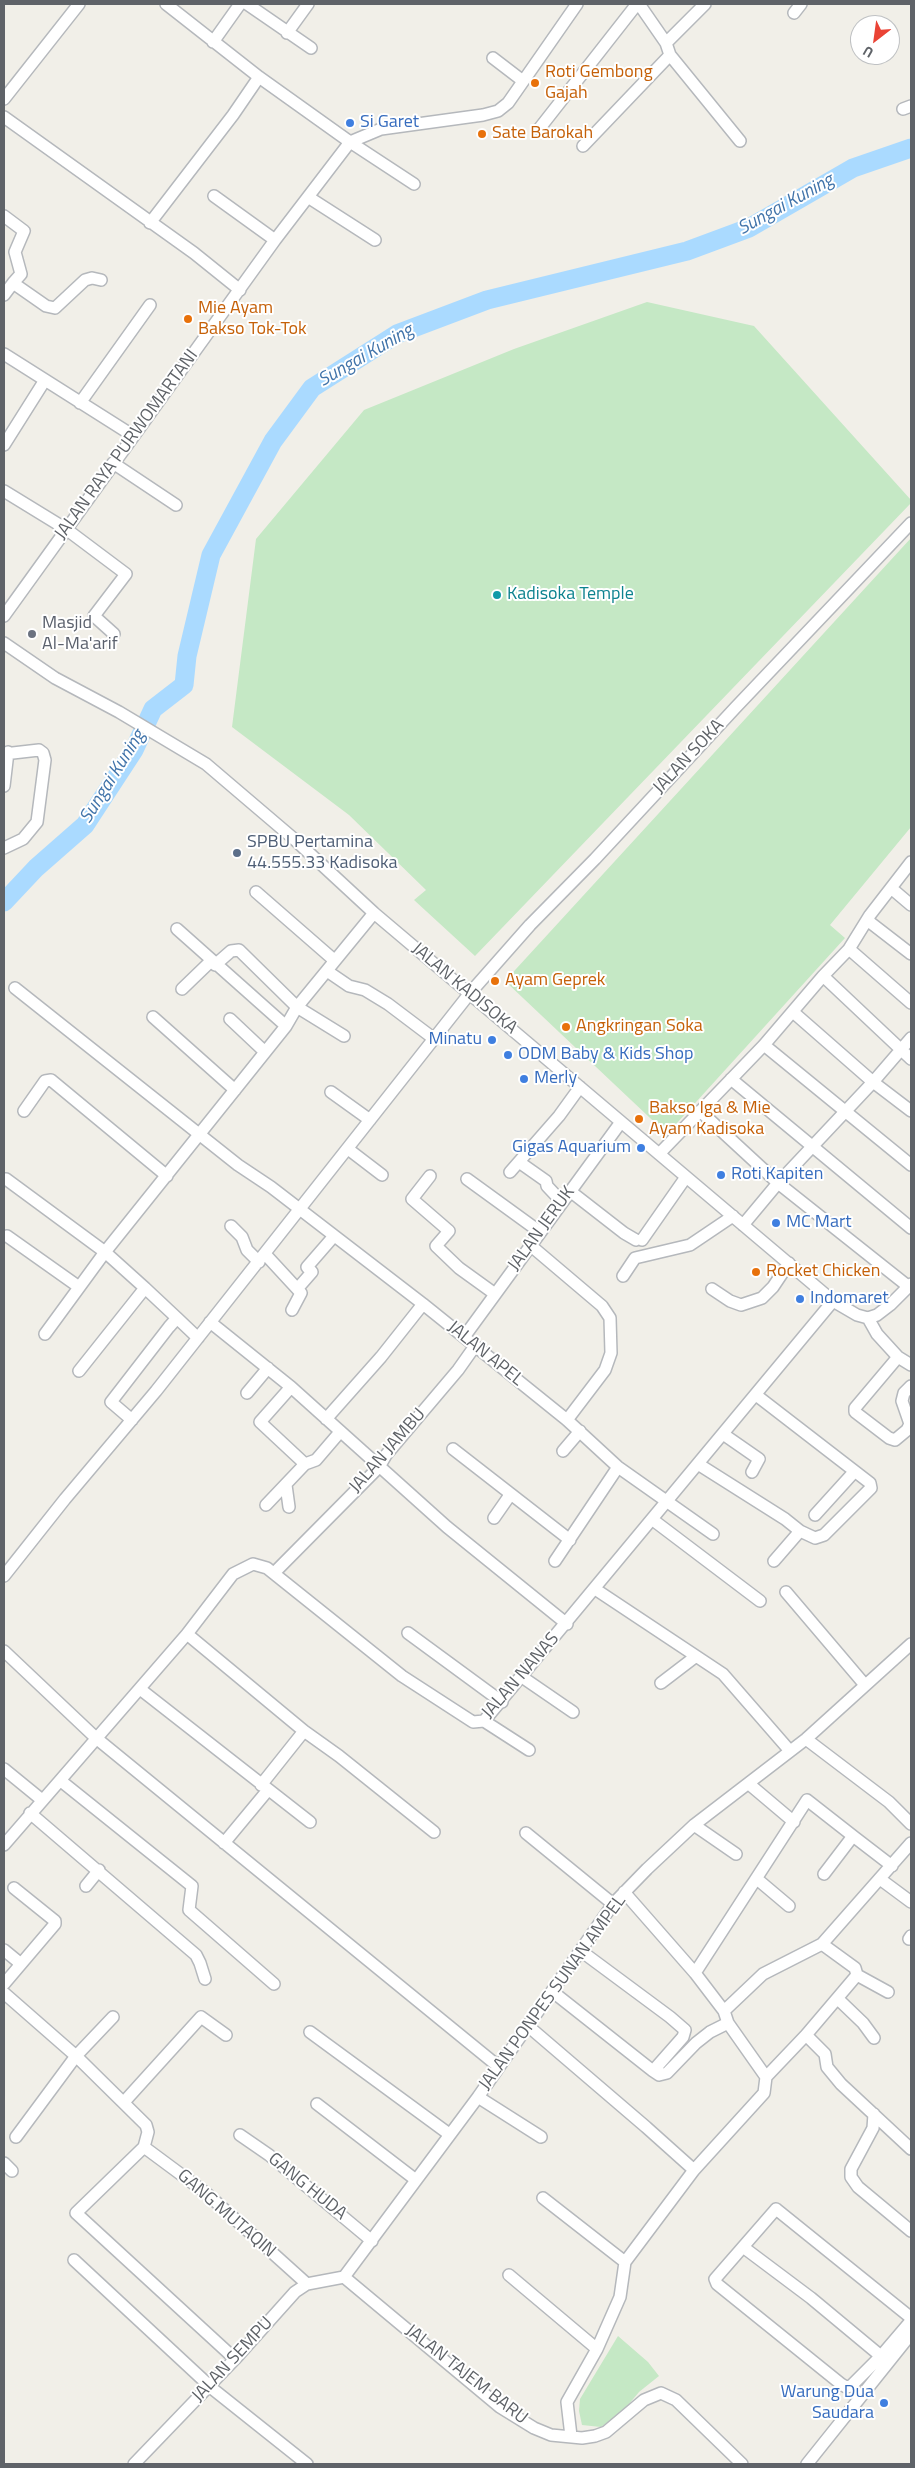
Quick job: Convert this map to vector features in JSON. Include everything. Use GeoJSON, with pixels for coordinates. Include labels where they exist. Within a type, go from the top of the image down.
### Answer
{"type":"FeatureCollection","features":[{"type":"Feature","properties":{"kind":"street"},"geometry":{"type":"LineString","coordinates":[[4,98],[79,4]]}},
{"type":"Feature","properties":{"kind":"street"},"geometry":{"type":"LineString","coordinates":[[166,4],[259,77],[350,142],[414,184]]}},
{"type":"Feature","properties":{"kind":"street"},"geometry":{"type":"LineString","coordinates":[[213,42],[240,4]]}},
{"type":"Feature","properties":{"kind":"street"},"geometry":{"type":"LineString","coordinates":[[247,4],[311,48]]}},
{"type":"Feature","properties":{"kind":"street"},"geometry":{"type":"LineString","coordinates":[[287,32],[308,4]]}},
{"type":"Feature","properties":{"kind":"street","name":"JALAN RAYA PURWOMARTANI"},"geometry":{"type":"LineString","coordinates":[[4,616],[132,435],[240,290],[274,240],[350,142],[381,129],[483,115],[498,111],[508,103],[577,4]]}},
{"type":"Feature","properties":{"kind":"street"},"geometry":{"type":"LineString","coordinates":[[539,129],[638,4],[666,43],[670,55],[740,140]]}},
{"type":"Feature","properties":{"kind":"street"},"geometry":{"type":"LineString","coordinates":[[666,43],[705,4]]}},
{"type":"Feature","properties":{"kind":"street"},"geometry":{"type":"LineString","coordinates":[[794,13],[801,4]]}},
{"type":"Feature","properties":{"kind":"street"},"geometry":{"type":"LineString","coordinates":[[582,146],[670,55]]}},
{"type":"Feature","properties":{"kind":"street"},"geometry":{"type":"LineString","coordinates":[[493,58],[523,81]]}},
{"type":"Feature","properties":{"kind":"street"},"geometry":{"type":"LineString","coordinates":[[150,223],[233,115],[259,77]]}},
{"type":"Feature","properties":{"kind":"street"},"geometry":{"type":"LineString","coordinates":[[4,117],[194,253],[240,290]]}},
{"type":"Feature","properties":{"kind":"street"},"geometry":{"type":"LineString","coordinates":[[214,196],[274,240]]}},
{"type":"Feature","properties":{"kind":"street"},"geometry":{"type":"LineString","coordinates":[[308,197],[375,240]]}},
{"type":"Feature","properties":{"kind":"street"},"geometry":{"type":"LineString","coordinates":[[4,216],[24,231],[15,252],[21,274],[4,295]]}},
{"type":"Feature","properties":{"kind":"street"},"geometry":{"type":"LineString","coordinates":[[13,283],[52,308],[59,306],[84,280],[92,278],[101,280]]}},
{"type":"Feature","properties":{"kind":"street"},"geometry":{"type":"LineString","coordinates":[[80,403],[150,305]]}},
{"type":"Feature","properties":{"kind":"street"},"geometry":{"type":"LineString","coordinates":[[4,354],[132,435]]}},
{"type":"Feature","properties":{"kind":"street"},"geometry":{"type":"LineString","coordinates":[[4,445],[45,380]]}},
{"type":"Feature","properties":{"kind":"street"},"geometry":{"type":"LineString","coordinates":[[113,463],[176,505]]}},
{"type":"Feature","properties":{"kind":"street"},"geometry":{"type":"LineString","coordinates":[[5,496],[66,529],[126,574],[94,616],[114,634]]}},
{"type":"Feature","properties":{"kind":"street","name":"JALAN SOKA"},"geometry":{"type":"LineString","coordinates":[[4,1576],[64,1499],[132,1420],[301,1210],[433,1038],[470,993],[530,925],[595,859],[736,707],[911,524]]}},
{"type":"Feature","properties":{"kind":"street","name":"JALAN KADISOKA"},"geometry":{"type":"LineString","coordinates":[[4,643],[55,678],[119,712],[206,764],[294,839],[374,913],[833,1301],[857,1315],[868,1318]]}},
{"type":"Feature","properties":{"kind":"street"},"geometry":{"type":"LineString","coordinates":[[4,786],[6,753],[39,750],[43,753],[45,760],[37,822],[22,839],[5,846]]}},
{"type":"Feature","properties":{"kind":"street"},"geometry":{"type":"LineString","coordinates":[[659,1154],[764,1044],[849,949],[867,920],[910,865]]}},
{"type":"Feature","properties":{"kind":"street"},"geometry":{"type":"LineString","coordinates":[[891,888],[911,905]]}},
{"type":"Feature","properties":{"kind":"street"},"geometry":{"type":"LineString","coordinates":[[256,892],[334,960]]}},
{"type":"Feature","properties":{"kind":"street"},"geometry":{"type":"LineString","coordinates":[[45,1334],[104,1252],[286,1026],[296,1007],[374,913]]}},
{"type":"Feature","properties":{"kind":"street"},"geometry":{"type":"LineString","coordinates":[[867,920],[911,954]]}},
{"type":"Feature","properties":{"kind":"street"},"geometry":{"type":"LineString","coordinates":[[177,929],[286,1026]]}},
{"type":"Feature","properties":{"kind":"street"},"geometry":{"type":"LineString","coordinates":[[849,949],[911,1003]]}},
{"type":"Feature","properties":{"kind":"street"},"geometry":{"type":"LineString","coordinates":[[182,989],[213,963],[231,951],[239,950],[296,1007],[344,1036]]}},
{"type":"Feature","properties":{"kind":"street"},"geometry":{"type":"LineString","coordinates":[[327,971],[348,986],[365,990],[388,1004],[433,1038]]}},
{"type":"Feature","properties":{"kind":"street"},"geometry":{"type":"LineString","coordinates":[[823,976],[911,1059]]}},
{"type":"Feature","properties":{"kind":"street","name":"JALAN APEL"},"geometry":{"type":"LineString","coordinates":[[15,988],[238,1165],[301,1210],[423,1304],[567,1420],[618,1467],[713,1534]]}},
{"type":"Feature","properties":{"kind":"street"},"geometry":{"type":"LineString","coordinates":[[793,1012],[873,1082],[911,1111]]}},
{"type":"Feature","properties":{"kind":"street"},"geometry":{"type":"LineString","coordinates":[[153,1017],[235,1090]]}},
{"type":"Feature","properties":{"kind":"street"},"geometry":{"type":"LineString","coordinates":[[230,1018],[265,1052]]}},
{"type":"Feature","properties":{"kind":"street"},"geometry":{"type":"LineString","coordinates":[[743,1225],[778,1183],[873,1082],[911,1038]]}},
{"type":"Feature","properties":{"kind":"street"},"geometry":{"type":"LineString","coordinates":[[764,1044],[844,1112],[911,1165]]}},
{"type":"Feature","properties":{"kind":"street"},"geometry":{"type":"LineString","coordinates":[[731,1079],[911,1228]]}},
{"type":"Feature","properties":{"kind":"street"},"geometry":{"type":"LineString","coordinates":[[24,1110],[45,1081],[51,1080],[167,1176]]}},
{"type":"Feature","properties":{"kind":"street"},"geometry":{"type":"LineString","coordinates":[[510,1172],[559,1116],[580,1087]]}},
{"type":"Feature","properties":{"kind":"street"},"geometry":{"type":"LineString","coordinates":[[331,1092],[370,1120]]}},
{"type":"Feature","properties":{"kind":"street"},"geometry":{"type":"LineString","coordinates":[[700,1111],[778,1183],[910,1286],[884,1310],[868,1318],[877,1334],[898,1357],[911,1366]]}},
{"type":"Feature","properties":{"kind":"street","name":"JALAN JERUK"},"geometry":{"type":"LineString","coordinates":[[464,1337],[621,1122]]}},
{"type":"Feature","properties":{"kind":"street"},"geometry":{"type":"LineString","coordinates":[[348,1148],[382,1175]]}},
{"type":"Feature","properties":{"kind":"street"},"geometry":{"type":"LineString","coordinates":[[519,1162],[546,1181],[547,1186],[562,1202]]}},
{"type":"Feature","properties":{"kind":"street"},"geometry":{"type":"LineString","coordinates":[[430,1176],[412,1199],[449,1231],[436,1246],[459,1268],[495,1294]]}},
{"type":"Feature","properties":{"kind":"street"},"geometry":{"type":"LineString","coordinates":[[570,1191],[624,1232],[639,1240],[686,1177]]}},
{"type":"Feature","properties":{"kind":"street"},"geometry":{"type":"LineString","coordinates":[[6,1179],[104,1252],[198,1338]]}},
{"type":"Feature","properties":{"kind":"street"},"geometry":{"type":"LineString","coordinates":[[467,1180],[540,1232]]}},
{"type":"Feature","properties":{"kind":"street"},"geometry":{"type":"LineString","coordinates":[[623,1276],[635,1258],[690,1245],[732,1216]]}},
{"type":"Feature","properties":{"kind":"street"},"geometry":{"type":"LineString","coordinates":[[230,1226],[242,1237],[247,1250],[262,1258],[298,1288],[301,1293],[292,1310]]}},
{"type":"Feature","properties":{"kind":"street"},"geometry":{"type":"LineString","coordinates":[[7,1236],[79,1288]]}},
{"type":"Feature","properties":{"kind":"street"},"geometry":{"type":"LineString","coordinates":[[298,1288],[312,1272],[307,1268],[334,1236]]}},
{"type":"Feature","properties":{"kind":"street"},"geometry":{"type":"LineString","coordinates":[[530,1246],[602,1306],[610,1318],[612,1353],[605,1370],[567,1420]]}},
{"type":"Feature","properties":{"kind":"street"},"geometry":{"type":"LineString","coordinates":[[712,1289],[730,1301],[741,1305],[762,1298],[773,1287],[789,1264]]}},
{"type":"Feature","properties":{"kind":"street"},"geometry":{"type":"LineString","coordinates":[[79,1371],[145,1288]]}},
{"type":"Feature","properties":{"kind":"street","name":"JALAN NANAS"},"geometry":{"type":"LineString","coordinates":[[4,1845],[140,1689],[238,1571],[253,1564],[267,1568],[274,1573],[402,1676],[473,1722],[484,1721],[502,1702],[833,1301]]}},
{"type":"Feature","properties":{"kind":"street"},"geometry":{"type":"LineString","coordinates":[[326,1419],[369,1371],[423,1304]]}},
{"type":"Feature","properties":{"kind":"street"},"geometry":{"type":"LineString","coordinates":[[132,1420],[111,1402],[177,1318]]}},
{"type":"Feature","properties":{"kind":"street"},"geometry":{"type":"LineString","coordinates":[[210,1322],[291,1387],[447,1527],[566,1624]]}},
{"type":"Feature","properties":{"kind":"street","name":"JALAN JAMBU"},"geometry":{"type":"LineString","coordinates":[[274,1573],[379,1467],[386,1455],[458,1370],[475,1346]]}},
{"type":"Feature","properties":{"kind":"street"},"geometry":{"type":"LineString","coordinates":[[898,1357],[855,1408],[855,1412],[889,1438],[895,1440],[907,1430],[910,1424],[902,1401],[904,1393],[911,1386]]}},
{"type":"Feature","properties":{"kind":"street"},"geometry":{"type":"LineString","coordinates":[[247,1393],[268,1368]]}},
{"type":"Feature","properties":{"kind":"street"},"geometry":{"type":"LineString","coordinates":[[291,1387],[260,1422],[305,1464]]}},
{"type":"Feature","properties":{"kind":"street"},"geometry":{"type":"LineString","coordinates":[[698,1464],[785,1518],[800,1531],[820,1538],[871,1488],[871,1484],[756,1395]]}},
{"type":"Feature","properties":{"kind":"street"},"geometry":{"type":"LineString","coordinates":[[563,1451],[580,1431]]}},
{"type":"Feature","properties":{"kind":"street"},"geometry":{"type":"LineString","coordinates":[[266,1505],[305,1464],[316,1460],[340,1432]]}},
{"type":"Feature","properties":{"kind":"street"},"geometry":{"type":"LineString","coordinates":[[723,1434],[759,1459],[752,1472]]}},
{"type":"Feature","properties":{"kind":"street"},"geometry":{"type":"LineString","coordinates":[[453,1449],[570,1540]]}},
{"type":"Feature","properties":{"kind":"street"},"geometry":{"type":"LineString","coordinates":[[556,1561],[618,1467]]}},
{"type":"Feature","properties":{"kind":"street"},"geometry":{"type":"LineString","coordinates":[[815,1515],[854,1472]]}},
{"type":"Feature","properties":{"kind":"street"},"geometry":{"type":"LineString","coordinates":[[286,1485],[289,1507]]}},
{"type":"Feature","properties":{"kind":"street"},"geometry":{"type":"LineString","coordinates":[[494,1518],[510,1495]]}},
{"type":"Feature","properties":{"kind":"street"},"geometry":{"type":"LineString","coordinates":[[653,1520],[760,1601]]}},
{"type":"Feature","properties":{"kind":"street"},"geometry":{"type":"LineString","coordinates":[[774,1561],[800,1531]]}},
{"type":"Feature","properties":{"kind":"street"},"geometry":{"type":"LineString","coordinates":[[595,1589],[723,1674],[790,1751]]}},
{"type":"Feature","properties":{"kind":"street"},"geometry":{"type":"LineString","coordinates":[[786,1592],[865,1686]]}},
{"type":"Feature","properties":{"kind":"street"},"geometry":{"type":"LineString","coordinates":[[408,1633],[502,1702]]}},
{"type":"Feature","properties":{"kind":"street"},"geometry":{"type":"LineString","coordinates":[[186,1634],[304,1731],[340,1756],[434,1832]]}},
{"type":"Feature","properties":{"kind":"street","name":"JALAN PONPES SUNAN AMPEL"},"geometry":{"type":"LineString","coordinates":[[344,2277],[478,2097],[613,1904],[694,1825],[806,1739],[911,1644]]}},
{"type":"Feature","properties":{"kind":"street"},"geometry":{"type":"LineString","coordinates":[[4,1651],[96,1738],[499,2066]]}},
{"type":"Feature","properties":{"kind":"street"},"geometry":{"type":"LineString","coordinates":[[661,1683],[695,1657]]}},
{"type":"Feature","properties":{"kind":"street"},"geometry":{"type":"LineString","coordinates":[[522,1677],[573,1712]]}},
{"type":"Feature","properties":{"kind":"street"},"geometry":{"type":"LineString","coordinates":[[140,1689],[310,1822]]}},
{"type":"Feature","properties":{"kind":"street"},"geometry":{"type":"LineString","coordinates":[[484,1721],[529,1750]]}},
{"type":"Feature","properties":{"kind":"street"},"geometry":{"type":"LineString","coordinates":[[224,1843],[304,1731]]}},
{"type":"Feature","properties":{"kind":"street"},"geometry":{"type":"LineString","coordinates":[[806,1739],[889,1802],[911,1824]]}},
{"type":"Feature","properties":{"kind":"street"},"geometry":{"type":"LineString","coordinates":[[4,1769],[42,1800]]}},
{"type":"Feature","properties":{"kind":"street"},"geometry":{"type":"LineString","coordinates":[[60,1780],[192,1886],[189,1910],[274,1984]]}},
{"type":"Feature","properties":{"kind":"street"},"geometry":{"type":"LineString","coordinates":[[749,1784],[794,1822]]}},
{"type":"Feature","properties":{"kind":"street"},"geometry":{"type":"LineString","coordinates":[[695,1973],[722,1934],[736,1906],[756,1879],[807,1800],[892,1866]]}},
{"type":"Feature","properties":{"kind":"street"},"geometry":{"type":"LineString","coordinates":[[30,1813],[99,1870],[196,1955],[205,1979]]}},
{"type":"Feature","properties":{"kind":"street"},"geometry":{"type":"LineString","coordinates":[[694,1825],[736,1854]]}},
{"type":"Feature","properties":{"kind":"street"},"geometry":{"type":"LineString","coordinates":[[526,1834],[613,1904]]}},
{"type":"Feature","properties":{"kind":"street"},"geometry":{"type":"LineString","coordinates":[[824,1874],[853,1836]]}},
{"type":"Feature","properties":{"kind":"street"},"geometry":{"type":"LineString","coordinates":[[724,2012],[763,1974],[822,1944],[911,1843]]}},
{"type":"Feature","properties":{"kind":"street"},"geometry":{"type":"LineString","coordinates":[[86,1886],[99,1870]]}},
{"type":"Feature","properties":{"kind":"street"},"geometry":{"type":"LineString","coordinates":[[756,1879],[789,1906]]}},
{"type":"Feature","properties":{"kind":"street"},"geometry":{"type":"LineString","coordinates":[[880,1879],[911,1902]]}},
{"type":"Feature","properties":{"kind":"street"},"geometry":{"type":"LineString","coordinates":[[4,1984],[55,1921],[14,1888]]}},
{"type":"Feature","properties":{"kind":"street"},"geometry":{"type":"LineString","coordinates":[[624,1892],[695,1973],[724,2012],[728,2023],[766,2077]]}},
{"type":"Feature","properties":{"kind":"street"},"geometry":{"type":"LineString","coordinates":[[822,1944],[855,1968],[858,1975],[888,1992]]}},
{"type":"Feature","properties":{"kind":"street"},"geometry":{"type":"LineString","coordinates":[[4,1950],[21,1964]]}},
{"type":"Feature","properties":{"kind":"street"},"geometry":{"type":"LineString","coordinates":[[581,1951],[685,2030],[683,2037],[652,2071]]}},
{"type":"Feature","properties":{"kind":"street"},"geometry":{"type":"LineString","coordinates":[[571,2436],[567,2402],[596,2349],[620,2297],[625,2262],[694,2170],[764,2093],[766,2077],[806,2035],[858,1975]]}},
{"type":"Feature","properties":{"kind":"street"},"geometry":{"type":"LineString","coordinates":[[553,1992],[659,2075],[668,2073],[696,2043],[710,2032],[728,2023]]}},
{"type":"Feature","properties":{"kind":"street"},"geometry":{"type":"LineString","coordinates":[[4,1993],[76,2056],[146,2125],[148,2132],[144,2147],[76,2212],[236,2358]]}},
{"type":"Feature","properties":{"kind":"street"},"geometry":{"type":"LineString","coordinates":[[838,1999],[863,2023],[874,2038]]}},
{"type":"Feature","properties":{"kind":"street"},"geometry":{"type":"LineString","coordinates":[[16,2137],[76,2056],[113,2017]]}},
{"type":"Feature","properties":{"kind":"street"},"geometry":{"type":"LineString","coordinates":[[124,2102],[202,2017],[226,2035]]}},
{"type":"Feature","properties":{"kind":"street"},"geometry":{"type":"LineString","coordinates":[[528,2026],[646,2126],[694,2170]]}},
{"type":"Feature","properties":{"kind":"street"},"geometry":{"type":"LineString","coordinates":[[310,2032],[449,2134]]}},
{"type":"Feature","properties":{"kind":"street"},"geometry":{"type":"LineString","coordinates":[[806,2035],[825,2054],[828,2067],[841,2084],[911,2149]]}},
{"type":"Feature","properties":{"kind":"street"},"geometry":{"type":"LineString","coordinates":[[478,2097],[541,2137]]}},
{"type":"Feature","properties":{"kind":"street"},"geometry":{"type":"LineString","coordinates":[[317,2104],[416,2180]]}},
{"type":"Feature","properties":{"kind":"street"},"geometry":{"type":"LineString","coordinates":[[874,2114],[873,2128],[851,2169],[852,2177],[858,2187],[911,2231]]}},
{"type":"Feature","properties":{"kind":"street","name":"GANG HUDA"},"geometry":{"type":"LineString","coordinates":[[240,2135],[269,2155],[372,2241]]}},
{"type":"Feature","properties":{"kind":"street","name":"GANG MUTAQIN"},"geometry":{"type":"LineString","coordinates":[[144,2147],[206,2193],[306,2284]]}},
{"type":"Feature","properties":{"kind":"street"},"geometry":{"type":"LineString","coordinates":[[543,2198],[625,2262]]}},
{"type":"Feature","properties":{"kind":"street"},"geometry":{"type":"LineString","coordinates":[[807,2464],[885,2359],[910,2322],[910,2317],[776,2209],[718,2274],[715,2279],[717,2284],[846,2387],[856,2383],[885,2359],[911,2334]]}},
{"type":"Feature","properties":{"kind":"street"},"geometry":{"type":"LineString","coordinates":[[744,2247],[811,2298],[885,2359]]}},
{"type":"Feature","properties":{"kind":"street"},"geometry":{"type":"LineString","coordinates":[[74,2260],[210,2385],[307,2464]]}},
{"type":"Feature","properties":{"kind":"street"},"geometry":{"type":"LineString","coordinates":[[509,2275],[596,2349]]}},
{"type":"Feature","properties":{"kind":"street"},"geometry":{"type":"LineString","coordinates":[[306,2284],[344,2277]]}},
{"type":"Feature","properties":{"kind":"street","name":"JALAN TAJEM BARU"},"geometry":{"type":"LineString","coordinates":[[344,2277],[516,2418],[550,2435],[582,2438],[606,2432],[644,2400],[661,2393],[676,2400],[742,2464]]}},
{"type":"Feature","properties":{"kind":"street","name":"JALAN SEMPU"},"geometry":{"type":"LineString","coordinates":[[134,2464],[236,2358],[295,2292],[306,2284]]}},
{"type":"Feature","properties":{"kind":"green space"},"geometry":{"type":"Polygon","coordinates":[[[647,302],[754,326],[911,500],[911,503],[475,956],[414,900],[426,890],[349,815],[232,727],[256,539],[364,410],[514,349],[647,302]]]}},
{"type":"Feature","properties":{"kind":"green space"},"geometry":{"type":"Polygon","coordinates":[[[911,538],[911,827],[830,925],[845,938],[667,1134],[505,981],[911,538]]]}},
{"type":"Feature","properties":{"kind":"green space"},"geometry":{"type":"Polygon","coordinates":[[[618,2336],[648,2362],[659,2376],[639,2392],[623,2411],[601,2427],[582,2425],[579,2411],[580,2399],[618,2336]]]}},
{"type":"Feature","properties":{"kind":"waterway","name":"Sungai Kuning"},"geometry":{"type":"LineString","coordinates":[[4,902],[36,868],[85,825],[134,750],[153,709],[184,685],[187,656],[211,555],[273,441],[312,388],[397,334],[487,300],[687,251],[749,228],[853,168],[911,148]]}},
{"type":"Feature","properties":{"kind":"place","name":"Roti Gembong Gajah"},"geometry":{"type":"Point","coordinates":[535,83]}},
{"type":"Feature","properties":{"kind":"place","name":"Si Garet"},"geometry":{"type":"Point","coordinates":[350,123]}},
{"type":"Feature","properties":{"kind":"place","name":"Sate Barokah"},"geometry":{"type":"Point","coordinates":[482,134]}},
{"type":"Feature","properties":{"kind":"place","name":"Mie Ayam Bakso Tok-Tok"},"geometry":{"type":"Point","coordinates":[188,319]}},
{"type":"Feature","properties":{"kind":"place","name":"Kadisoka Temple"},"geometry":{"type":"Point","coordinates":[497,595]}},
{"type":"Feature","properties":{"kind":"place","name":"Masjid Al-Ma'arif"},"geometry":{"type":"Point","coordinates":[32,634]}},
{"type":"Feature","properties":{"kind":"place","name":"SPBU Pertamina 44.555.33 Kadisoka"},"geometry":{"type":"Point","coordinates":[237,853]}},
{"type":"Feature","properties":{"kind":"place","name":"Ayam Geprek"},"geometry":{"type":"Point","coordinates":[495,981]}},
{"type":"Feature","properties":{"kind":"place","name":"Angkringan Soka"},"geometry":{"type":"Point","coordinates":[566,1027]}},
{"type":"Feature","properties":{"kind":"place","name":"Minatu"},"geometry":{"type":"Point","coordinates":[492,1040]}},
{"type":"Feature","properties":{"kind":"place","name":"ODM Baby & Kids Shop"},"geometry":{"type":"Point","coordinates":[508,1055]}},
{"type":"Feature","properties":{"kind":"place","name":"Merly"},"geometry":{"type":"Point","coordinates":[524,1079]}},
{"type":"Feature","properties":{"kind":"place","name":"Bakso Iga & Mie Ayam Kadisoka"},"geometry":{"type":"Point","coordinates":[639,1119]}},
{"type":"Feature","properties":{"kind":"place","name":"Gigas Aquarium"},"geometry":{"type":"Point","coordinates":[641,1148]}},
{"type":"Feature","properties":{"kind":"place","name":"Roti Kapiten"},"geometry":{"type":"Point","coordinates":[721,1175]}},
{"type":"Feature","properties":{"kind":"place","name":"MC Mart"},"geometry":{"type":"Point","coordinates":[776,1223]}},
{"type":"Feature","properties":{"kind":"place","name":"Rocket Chicken"},"geometry":{"type":"Point","coordinates":[756,1272]}},
{"type":"Feature","properties":{"kind":"place","name":"Indomaret"},"geometry":{"type":"Point","coordinates":[800,1299]}},
{"type":"Feature","properties":{"kind":"place","name":"Warung Dua Saudara"},"geometry":{"type":"Point","coordinates":[884,2403]}}]}
